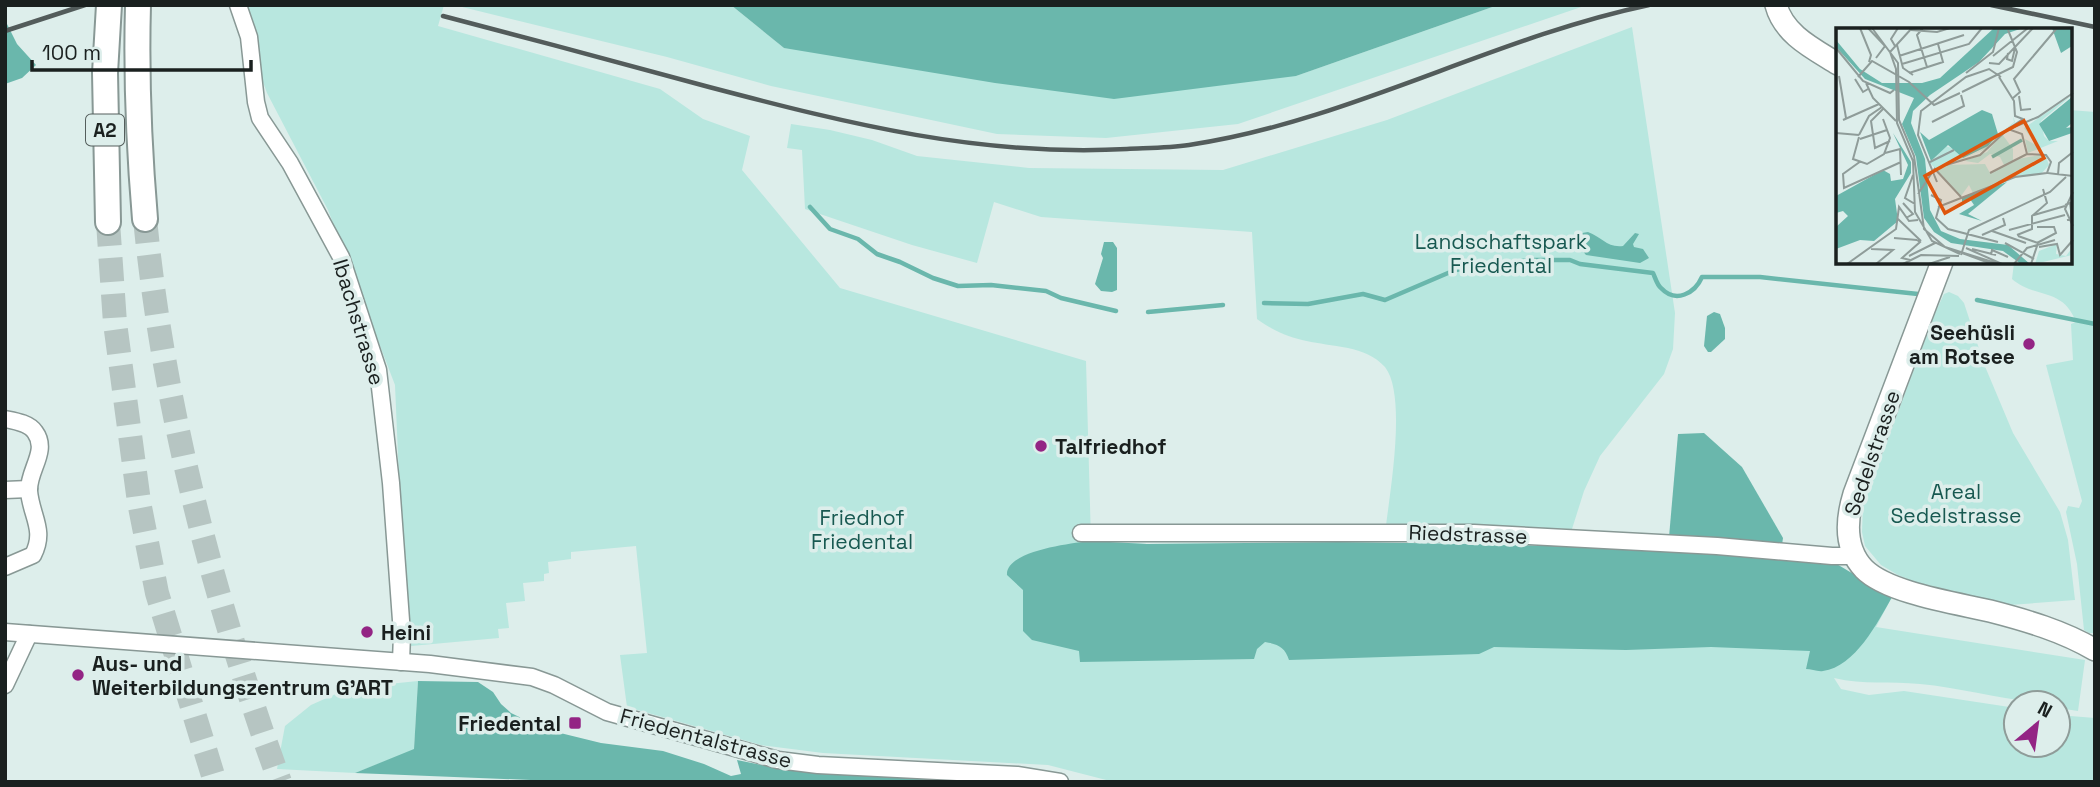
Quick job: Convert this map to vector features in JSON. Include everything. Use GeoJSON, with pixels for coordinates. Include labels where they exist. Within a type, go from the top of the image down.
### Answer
{"type":"FeatureCollection","features":[{"type":"Feature","properties":{"kind":"highway","name":"A2"},"geometry":{"type":"LineString","coordinates":[[108,222],[106,38],[109,5]]}},
{"type":"Feature","properties":{"kind":"highway","name":"A2"},"geometry":{"type":"LineString","coordinates":[[138,5],[141,169],[145,219]]}},
{"type":"Feature","properties":{"kind":"main road"},"geometry":{"type":"LineString","coordinates":[[1776,5],[1782,21],[1797,37],[1836,63]]}},
{"type":"Feature","properties":{"kind":"main road","name":"Sedelstrasse"},"geometry":{"type":"LineString","coordinates":[[1855,556],[1848,530],[1854,494],[1941,264]]}},
{"type":"Feature","properties":{"kind":"main road"},"geometry":{"type":"LineString","coordinates":[[1855,556],[1866,571],[1887,584],[2032,624],[2079,641],[2095,650]]}},
{"type":"Feature","properties":{"kind":"street","name":"Ibachstrasse"},"geometry":{"type":"LineString","coordinates":[[238,5],[248,37],[260,118],[290,163],[341,257],[378,370],[391,483],[402,634],[401,662]]}},
{"type":"Feature","properties":{"kind":"street"},"geometry":{"type":"LineString","coordinates":[[5,419],[24,424],[35,432],[41,449],[29,489],[39,543],[33,555],[5,567]]}},
{"type":"Feature","properties":{"kind":"street"},"geometry":{"type":"LineString","coordinates":[[5,491],[29,489]]}},
{"type":"Feature","properties":{"kind":"street","name":"Riedstrasse"},"geometry":{"type":"LineString","coordinates":[[1081,533],[1474,533],[1855,556]]}},
{"type":"Feature","properties":{"kind":"street","name":"Friedentalstrasse"},"geometry":{"type":"LineString","coordinates":[[5,632],[401,662],[533,677],[607,712],[778,760],[818,765],[1017,775],[1060,782]]}},
{"type":"Feature","properties":{"kind":"street"},"geometry":{"type":"LineString","coordinates":[[5,685],[29,634]]}},
{"type":"Feature","properties":{"kind":"green space","name":"Friedhof Friedental"},"geometry":{"type":"Polygon","coordinates":[[[235,5],[444,5],[438,26],[660,89],[703,119],[750,136],[742,170],[840,288],[1086,361],[1091,541],[1147,544],[1338,542],[1554,546],[1892,597],[1876,627],[2085,660],[2078,711],[2072,710],[2072,689],[2002,689],[2002,697],[1937,686],[1834,678],[1841,689],[1869,695],[1904,691],[2002,706],[2002,759],[2072,759],[2072,716],[2095,718],[2095,782],[1114,782],[1048,765],[823,753],[761,745],[627,707],[620,655],[647,653],[636,546],[571,552],[571,559],[548,562],[549,573],[544,574],[544,581],[523,583],[525,601],[506,603],[509,628],[498,629],[499,638],[411,646],[403,572],[395,385],[328,210],[267,93],[235,5]]]}},
{"type":"Feature","properties":{"kind":"green space"},"geometry":{"type":"Polygon","coordinates":[[[454,5],[731,5],[784,48],[1296,76],[1498,5],[1587,5],[1238,124],[1106,138],[997,134],[771,86],[667,57],[454,5]]]}},
{"type":"Feature","properties":{"kind":"green space","name":"Landschaftspark Friedental"},"geometry":{"type":"Polygon","coordinates":[[[1632,27],[1675,313],[1673,349],[1664,374],[1600,456],[1584,491],[1572,529],[1386,526],[1396,420],[1392,380],[1385,367],[1368,354],[1290,336],[1257,319],[1252,232],[1041,217],[994,202],[977,263],[912,245],[805,209],[802,150],[787,148],[791,124],[872,140],[917,156],[1029,168],[1223,170],[1387,120],[1632,27]]]}},
{"type":"Feature","properties":{"kind":"green space"},"geometry":{"type":"Polygon","coordinates":[[[2072,110],[2095,112],[2095,633],[2084,630],[2077,564],[2066,512],[2068,506],[2079,508],[2082,501],[2046,365],[2073,360],[2071,324],[2076,322],[2064,303],[2012,279],[2014,264],[2072,264],[2072,110]]]}},
{"type":"Feature","properties":{"kind":"green space","name":"Areal Sedelstrasse"},"geometry":{"type":"Polygon","coordinates":[[[1949,292],[1964,303],[1984,364],[2013,433],[2060,512],[2068,540],[2075,600],[2010,605],[1915,582],[1881,565],[1865,546],[1862,532],[1863,505],[1936,311],[1944,294],[1949,292]]]}},
{"type":"Feature","properties":{"kind":"green space"},"geometry":{"type":"Polygon","coordinates":[[[418,681],[414,750],[355,773],[277,769],[285,726],[311,705],[349,688],[418,681]]]}},
{"type":"Feature","properties":{"kind":"shaded area"},"geometry":{"type":"Polygon","coordinates":[[[731,5],[1498,5],[1296,76],[1114,99],[995,83],[784,48],[731,5]]]}},
{"type":"Feature","properties":{"kind":"shaded area"},"geometry":{"type":"Polygon","coordinates":[[[5,20],[17,44],[36,65],[22,78],[5,84],[5,20]]]}},
{"type":"Feature","properties":{"kind":"shaded area"},"geometry":{"type":"Polygon","coordinates":[[[1588,232],[1617,246],[1623,246],[1635,233],[1639,234],[1634,247],[1643,249],[1649,258],[1640,263],[1586,255],[1581,249],[1579,237],[1588,232]]]}},
{"type":"Feature","properties":{"kind":"shaded area"},"geometry":{"type":"Polygon","coordinates":[[[1104,242],[1113,242],[1117,248],[1117,290],[1112,292],[1101,291],[1095,284],[1103,258],[1101,254],[1104,242]]]}},
{"type":"Feature","properties":{"kind":"shaded area"},"geometry":{"type":"Polygon","coordinates":[[[1714,312],[1720,314],[1725,328],[1725,339],[1708,352],[1704,346],[1707,316],[1714,312]]]}},
{"type":"Feature","properties":{"kind":"shaded area"},"geometry":{"type":"Polygon","coordinates":[[[1704,433],[1742,467],[1783,538],[1782,545],[1669,537],[1678,434],[1704,433]]]}},
{"type":"Feature","properties":{"kind":"shaded area"},"geometry":{"type":"Polygon","coordinates":[[[1091,541],[1147,544],[1475,544],[1712,553],[1835,563],[1892,597],[1855,652],[1835,668],[1821,671],[1806,669],[1810,651],[1711,647],[1626,650],[1494,647],[1479,654],[1289,660],[1280,647],[1265,642],[1257,649],[1254,659],[1080,662],[1079,651],[1032,640],[1023,631],[1023,590],[1007,575],[1009,567],[1028,554],[1056,546],[1091,541]]]}},
{"type":"Feature","properties":{"kind":"shaded area"},"geometry":{"type":"Polygon","coordinates":[[[418,681],[478,682],[493,692],[511,713],[544,729],[601,743],[663,751],[731,776],[741,774],[737,760],[786,770],[995,782],[532,782],[355,773],[414,749],[418,681]]]}},
{"type":"Feature","properties":{"kind":"waterway"},"geometry":{"type":"LineString","coordinates":[[810,207],[830,229],[858,239],[877,254],[933,278],[958,286],[991,285],[1046,291],[1061,298],[1116,311]]}},
{"type":"Feature","properties":{"kind":"waterway"},"geometry":{"type":"LineString","coordinates":[[1264,303],[1308,304],[1363,294],[1385,300],[1455,270],[1529,260],[1570,260],[1580,264],[1653,273],[1660,287],[1667,293],[1679,296],[1695,288],[1702,277],[1760,277],[1918,294]]}},
{"type":"Feature","properties":{"kind":"waterway"},"geometry":{"type":"LineString","coordinates":[[1977,300],[2095,324]]}},
{"type":"Feature","properties":{"kind":"waterway"},"geometry":{"type":"LineString","coordinates":[[1148,312],[1223,305]]}},
{"type":"Feature","properties":{"kind":"tunnel"},"geometry":{"type":"LineString","coordinates":[[145,219],[160,334],[181,447],[225,616],[280,782]]}},
{"type":"Feature","properties":{"kind":"tunnel"},"geometry":{"type":"LineString","coordinates":[[108,222],[115,323],[139,502],[157,593],[215,782]]}},
{"type":"Feature","properties":{"kind":"railway"},"geometry":{"type":"LineString","coordinates":[[5,31],[85,5]]}},
{"type":"Feature","properties":{"kind":"railway"},"geometry":{"type":"LineString","coordinates":[[443,16],[761,101],[864,125],[967,143],[1073,150],[1174,147],[1248,133],[1363,99],[1533,37],[1649,5]]}},
{"type":"Feature","properties":{"kind":"railway"},"geometry":{"type":"LineString","coordinates":[[1991,5],[2095,27]]}},
{"type":"Feature","properties":{"kind":"place","name":"Seehüsli am Rotsee"},"geometry":{"type":"Point","coordinates":[2029,344]}},
{"type":"Feature","properties":{"kind":"place","name":"Talfriedhof"},"geometry":{"type":"Point","coordinates":[1041,446]}},
{"type":"Feature","properties":{"kind":"place","name":"Heini"},"geometry":{"type":"Point","coordinates":[367,632]}},
{"type":"Feature","properties":{"kind":"place","name":"Aus- und Weiterbildungszentrum G'ART"},"geometry":{"type":"Point","coordinates":[78,675]}},
{"type":"Feature","properties":{"kind":"place","name":"Friedental"},"geometry":{"type":"Point","coordinates":[575,723]}}]}
